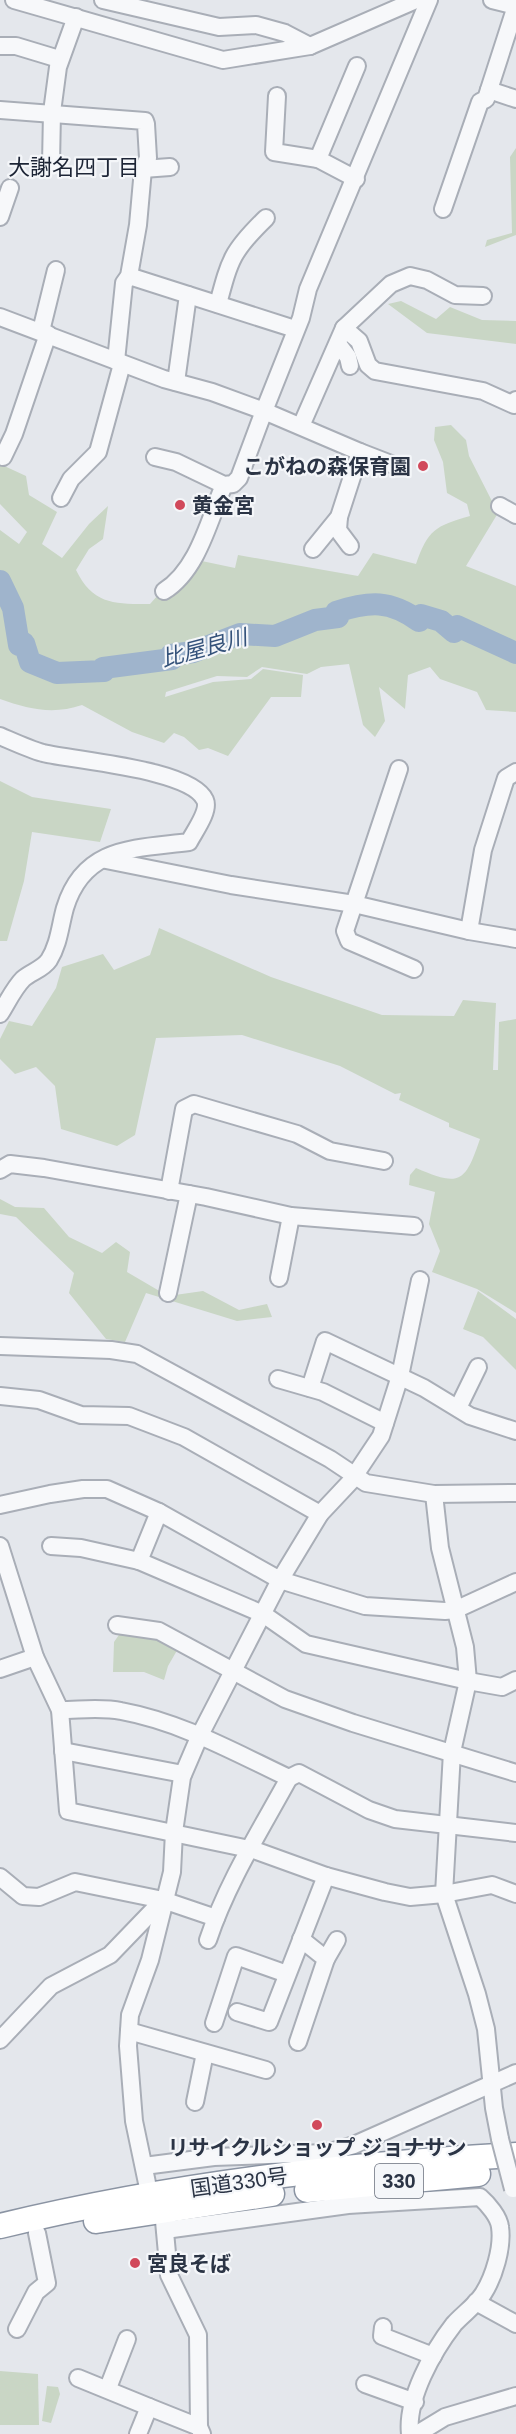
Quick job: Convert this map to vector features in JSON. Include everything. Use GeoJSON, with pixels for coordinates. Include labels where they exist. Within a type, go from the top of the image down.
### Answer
{"type":"FeatureCollection","features":[{"type":"Feature","properties":{"kind":"highway","name":"国道330号"},"geometry":{"type":"LineString","coordinates":[[0,2226],[130,2198],[508,2147]]}},
{"type":"Feature","properties":{"kind":"highway"},"geometry":{"type":"LineString","coordinates":[[0,2212],[145,2175],[222,2184]]}},
{"type":"Feature","properties":{"kind":"highway","name":"国道330号"},"geometry":{"type":"LineString","coordinates":[[0,2242],[37,2233],[163,2220],[282,2192],[515,2186]]}},
{"type":"Feature","properties":{"kind":"street"},"geometry":{"type":"LineString","coordinates":[[14,0],[223,60],[310,46],[416,0]]}},
{"type":"Feature","properties":{"kind":"street"},"geometry":{"type":"LineString","coordinates":[[51,164],[52,112],[59,59],[95,0]]}},
{"type":"Feature","properties":{"kind":"street"},"geometry":{"type":"LineString","coordinates":[[103,0],[219,27],[256,25],[285,33],[310,46]]}},
{"type":"Feature","properties":{"kind":"street"},"geometry":{"type":"LineString","coordinates":[[155,457],[176,462],[224,485],[233,484],[239,478],[301,318],[308,289],[429,0]]}},
{"type":"Feature","properties":{"kind":"street"},"geometry":{"type":"LineString","coordinates":[[443,210],[480,102],[486,99],[516,6],[492,0]]}},
{"type":"Feature","properties":{"kind":"street"},"geometry":{"type":"LineString","coordinates":[[0,46],[16,46],[59,59]]}},
{"type":"Feature","properties":{"kind":"street"},"geometry":{"type":"LineString","coordinates":[[318,159],[357,66]]}},
{"type":"Feature","properties":{"kind":"street"},"geometry":{"type":"LineString","coordinates":[[489,90],[516,99]]}},
{"type":"Feature","properties":{"kind":"street"},"geometry":{"type":"LineString","coordinates":[[277,96],[274,152],[318,159],[356,179]]}},
{"type":"Feature","properties":{"kind":"street"},"geometry":{"type":"LineString","coordinates":[[0,110],[52,112],[145,121],[148,158],[143,169],[138,225],[129,276],[124,283],[119,362],[99,452],[71,479],[61,498]]}},
{"type":"Feature","properties":{"kind":"street"},"geometry":{"type":"LineString","coordinates":[[143,169],[170,167]]}},
{"type":"Feature","properties":{"kind":"street"},"geometry":{"type":"LineString","coordinates":[[0,217],[10,188]]}},
{"type":"Feature","properties":{"kind":"street"},"geometry":{"type":"LineString","coordinates":[[218,304],[230,260],[243,240],[266,219]]}},
{"type":"Feature","properties":{"kind":"street"},"geometry":{"type":"LineString","coordinates":[[3,457],[14,434],[44,333],[56,270]]}},
{"type":"Feature","properties":{"kind":"street"},"geometry":{"type":"LineString","coordinates":[[129,276],[295,329]]}},
{"type":"Feature","properties":{"kind":"street"},"geometry":{"type":"LineString","coordinates":[[301,426],[341,336],[391,284],[410,276],[427,280],[455,295],[483,296]]}},
{"type":"Feature","properties":{"kind":"street"},"geometry":{"type":"LineString","coordinates":[[176,382],[188,295]]}},
{"type":"Feature","properties":{"kind":"street"},"geometry":{"type":"LineString","coordinates":[[0,317],[119,362],[264,411],[391,464]]}},
{"type":"Feature","properties":{"kind":"street"},"geometry":{"type":"LineString","coordinates":[[341,336],[350,366]]}},
{"type":"Feature","properties":{"kind":"street"},"geometry":{"type":"LineString","coordinates":[[341,336],[359,341],[368,365],[375,371],[483,391],[514,405],[516,400]]}},
{"type":"Feature","properties":{"kind":"street"},"geometry":{"type":"LineString","coordinates":[[350,546],[338,530],[339,517],[360,452]]}},
{"type":"Feature","properties":{"kind":"street"},"geometry":{"type":"LineString","coordinates":[[164,591],[181,578],[190,563],[224,485]]}},
{"type":"Feature","properties":{"kind":"street"},"geometry":{"type":"LineString","coordinates":[[500,506],[516,515]]}},
{"type":"Feature","properties":{"kind":"street"},"geometry":{"type":"LineString","coordinates":[[313,549],[339,517]]}},
{"type":"Feature","properties":{"kind":"street"},"geometry":{"type":"LineString","coordinates":[[0,736],[43,753],[156,773],[196,789],[205,800],[206,809],[189,842],[134,849],[99,860],[76,880],[65,909],[60,937],[48,962],[22,980],[0,1014]]}},
{"type":"Feature","properties":{"kind":"street"},"geometry":{"type":"LineString","coordinates":[[399,770],[345,931],[350,941],[414,969]]}},
{"type":"Feature","properties":{"kind":"street"},"geometry":{"type":"LineString","coordinates":[[469,931],[483,850],[506,778],[516,771]]}},
{"type":"Feature","properties":{"kind":"street"},"geometry":{"type":"LineString","coordinates":[[99,860],[252,889],[354,904],[469,931],[516,939]]}},
{"type":"Feature","properties":{"kind":"street"},"geometry":{"type":"LineString","coordinates":[[169,1191],[184,1109],[194,1104],[297,1134],[330,1151],[384,1161]]}},
{"type":"Feature","properties":{"kind":"street"},"geometry":{"type":"LineString","coordinates":[[0,1170],[10,1164],[44,1168],[189,1194],[291,1216],[414,1226]]}},
{"type":"Feature","properties":{"kind":"street"},"geometry":{"type":"LineString","coordinates":[[168,1293],[189,1194]]}},
{"type":"Feature","properties":{"kind":"street"},"geometry":{"type":"LineString","coordinates":[[279,1278],[291,1216]]}},
{"type":"Feature","properties":{"kind":"street"},"geometry":{"type":"LineString","coordinates":[[420,1280],[400,1376],[381,1436],[355,1475],[320,1514],[280,1580],[200,1735],[183,1774],[174,1832],[172,1872],[163,1900],[150,1960],[130,2015],[134,2121],[145,2175],[214,2157],[326,2153],[354,2145],[516,2073]]}},
{"type":"Feature","properties":{"kind":"street"},"geometry":{"type":"LineString","coordinates":[[310,1388],[325,1341],[400,1376],[470,1416],[516,1431]]}},
{"type":"Feature","properties":{"kind":"street"},"geometry":{"type":"LineString","coordinates":[[0,1346],[111,1350],[137,1354],[204,1388],[262,1424],[330,1459],[366,1483],[434,1494],[516,1493]]}},
{"type":"Feature","properties":{"kind":"street"},"geometry":{"type":"LineString","coordinates":[[458,1408],[478,1366]]}},
{"type":"Feature","properties":{"kind":"street"},"geometry":{"type":"LineString","coordinates":[[278,1379],[323,1392],[385,1423]]}},
{"type":"Feature","properties":{"kind":"street"},"geometry":{"type":"LineString","coordinates":[[0,1396],[39,1400],[81,1414],[129,1416],[184,1437],[320,1514]]}},
{"type":"Feature","properties":{"kind":"street"},"geometry":{"type":"LineString","coordinates":[[0,1505],[82,1489],[107,1489],[159,1512],[280,1580],[365,1606],[410,1611],[455,1610],[516,1582]]}},
{"type":"Feature","properties":{"kind":"street"},"geometry":{"type":"LineString","coordinates":[[434,1494],[440,1548],[465,1647],[468,1681],[452,1752],[446,1824],[444,1894],[477,1994],[490,2052],[492,2084],[515,2186]]}},
{"type":"Feature","properties":{"kind":"street"},"geometry":{"type":"LineString","coordinates":[[139,1561],[159,1512]]}},
{"type":"Feature","properties":{"kind":"street"},"geometry":{"type":"LineString","coordinates":[[0,1546],[35,1657],[60,1710],[68,1811],[250,1849],[326,1876],[410,1897],[444,1894],[492,1885],[516,1894]]}},
{"type":"Feature","properties":{"kind":"street"},"geometry":{"type":"LineString","coordinates":[[51,1546],[81,1548],[139,1561],[263,1614],[306,1644],[468,1681],[511,1687]]}},
{"type":"Feature","properties":{"kind":"street"},"geometry":{"type":"LineString","coordinates":[[117,1626],[159,1631],[285,1699],[352,1723],[516,1773]]}},
{"type":"Feature","properties":{"kind":"street"},"geometry":{"type":"LineString","coordinates":[[0,1668],[35,1657]]}},
{"type":"Feature","properties":{"kind":"street"},"geometry":{"type":"LineString","coordinates":[[60,1710],[118,1710],[162,1720],[200,1735],[289,1778]]}},
{"type":"Feature","properties":{"kind":"street"},"geometry":{"type":"LineString","coordinates":[[63,1750],[183,1774]]}},
{"type":"Feature","properties":{"kind":"street"},"geometry":{"type":"LineString","coordinates":[[208,1940],[216,1918],[250,1849],[289,1778],[298,1773],[369,1810],[395,1819],[516,1833]]}},
{"type":"Feature","properties":{"kind":"street"},"geometry":{"type":"LineString","coordinates":[[237,2012],[269,2022],[326,1876]]}},
{"type":"Feature","properties":{"kind":"street"},"geometry":{"type":"LineString","coordinates":[[0,1877],[23,1896],[39,1897],[75,1882],[163,1900],[216,1918]]}},
{"type":"Feature","properties":{"kind":"street"},"geometry":{"type":"LineString","coordinates":[[0,2040],[51,1986],[110,1955],[163,1900]]}},
{"type":"Feature","properties":{"kind":"street"},"geometry":{"type":"LineString","coordinates":[[301,1939],[326,1959]]}},
{"type":"Feature","properties":{"kind":"street"},"geometry":{"type":"LineString","coordinates":[[297,2042],[326,1959],[337,1940]]}},
{"type":"Feature","properties":{"kind":"street"},"geometry":{"type":"LineString","coordinates":[[214,2022],[236,1956],[287,1974]]}},
{"type":"Feature","properties":{"kind":"street"},"geometry":{"type":"LineString","coordinates":[[129,2031],[266,2070]]}},
{"type":"Feature","properties":{"kind":"street"},"geometry":{"type":"LineString","coordinates":[[195,2102],[205,2053]]}},
{"type":"Feature","properties":{"kind":"street"},"geometry":{"type":"LineString","coordinates":[[78,2378],[108,2388],[201,2431],[198,2335],[169,2275],[163,2220],[480,2197],[500,2226],[498,2253],[488,2285],[476,2302],[453,2326],[425,2370],[410,2416],[410,2434]]}},
{"type":"Feature","properties":{"kind":"street"},"geometry":{"type":"LineString","coordinates":[[17,2329],[36,2292],[47,2283],[37,2233]]}},
{"type":"Feature","properties":{"kind":"street"},"geometry":{"type":"LineString","coordinates":[[476,2302],[516,2324]]}},
{"type":"Feature","properties":{"kind":"street"},"geometry":{"type":"LineString","coordinates":[[383,2327],[382,2336],[433,2356]]}},
{"type":"Feature","properties":{"kind":"street"},"geometry":{"type":"LineString","coordinates":[[108,2388],[127,2339]]}},
{"type":"Feature","properties":{"kind":"street"},"geometry":{"type":"LineString","coordinates":[[365,2384],[415,2402]]}},
{"type":"Feature","properties":{"kind":"street"},"geometry":{"type":"LineString","coordinates":[[417,2434],[446,2417],[516,2396]]}},
{"type":"Feature","properties":{"kind":"street"},"geometry":{"type":"LineString","coordinates":[[138,2434],[149,2407]]}},
{"type":"Feature","properties":{"kind":"green space"},"geometry":{"type":"Polygon","coordinates":[[[516,148],[516,235],[485,247],[487,240],[512,233],[510,157],[516,148]]]}},
{"type":"Feature","properties":{"kind":"green space"},"geometry":{"type":"Polygon","coordinates":[[[401,301],[436,319],[450,307],[482,320],[516,321],[516,344],[427,333],[388,304],[401,301]]]}},
{"type":"Feature","properties":{"kind":"green space"},"geometry":{"type":"Polygon","coordinates":[[[451,425],[466,440],[469,456],[498,513],[466,566],[516,586],[516,712],[486,710],[477,692],[440,679],[430,667],[408,675],[405,709],[379,687],[385,721],[375,737],[363,725],[349,664],[321,667],[307,674],[262,667],[247,677],[217,676],[166,692],[165,697],[213,682],[251,679],[263,669],[303,675],[301,697],[271,697],[228,756],[208,748],[199,750],[184,737],[174,733],[164,743],[132,732],[82,705],[61,710],[41,710],[0,699],[0,530],[19,544],[27,532],[0,504],[0,464],[26,476],[29,495],[57,512],[42,544],[62,558],[89,524],[108,506],[103,539],[89,549],[76,570],[90,590],[106,600],[126,604],[150,604],[167,585],[197,560],[235,568],[238,555],[358,576],[373,553],[416,564],[434,531],[448,523],[470,516],[467,504],[447,493],[443,462],[434,440],[435,427],[451,425]]]}},
{"type":"Feature","properties":{"kind":"green space"},"geometry":{"type":"Polygon","coordinates":[[[0,781],[32,797],[111,809],[100,842],[32,832],[24,881],[7,941],[0,941],[0,781]]]}},
{"type":"Feature","properties":{"kind":"green space"},"geometry":{"type":"Polygon","coordinates":[[[159,928],[271,977],[382,1015],[454,1016],[463,1000],[496,1003],[493,1070],[498,1070],[499,1022],[516,1019],[516,1313],[477,1289],[432,1272],[440,1251],[429,1224],[435,1192],[409,1185],[410,1175],[416,1168],[442,1178],[459,1177],[470,1165],[480,1139],[449,1127],[449,1123],[399,1100],[401,1093],[395,1094],[340,1066],[242,1035],[156,1038],[135,1135],[117,1146],[61,1129],[55,1086],[36,1067],[15,1074],[0,1059],[0,1039],[9,1021],[32,1026],[56,988],[62,967],[103,954],[114,970],[150,955],[159,928]]]}},
{"type":"Feature","properties":{"kind":"green space"},"geometry":{"type":"Polygon","coordinates":[[[0,1199],[15,1207],[44,1208],[69,1237],[102,1253],[116,1242],[130,1252],[127,1272],[168,1296],[203,1291],[239,1310],[267,1304],[272,1317],[237,1321],[146,1293],[125,1342],[106,1339],[69,1293],[74,1273],[16,1217],[0,1214],[0,1199]]]}},
{"type":"Feature","properties":{"kind":"green space"},"geometry":{"type":"Polygon","coordinates":[[[478,1291],[516,1319],[516,1370],[483,1337],[463,1329],[478,1291]]]}},
{"type":"Feature","properties":{"kind":"green space"},"geometry":{"type":"Polygon","coordinates":[[[121,1632],[156,1635],[179,1647],[168,1666],[164,1680],[144,1672],[113,1672],[114,1642],[121,1632]]]}},
{"type":"Feature","properties":{"kind":"green space"},"geometry":{"type":"Polygon","coordinates":[[[0,2371],[38,2374],[39,2425],[0,2425],[0,2371]]]}},
{"type":"Feature","properties":{"kind":"green space"},"geometry":{"type":"Polygon","coordinates":[[[47,2386],[58,2387],[60,2394],[51,2423],[42,2421],[47,2386]]]}},
{"type":"Feature","properties":{"kind":"waterway","name":"比屋良川"},"geometry":{"type":"LineString","coordinates":[[0,581],[13,608],[19,645],[24,643],[30,662],[57,673],[104,671],[103,668],[172,659],[171,655],[193,652],[240,634],[275,636],[315,620],[338,617],[336,612],[370,604],[399,609],[419,621],[421,615],[441,621],[454,632],[457,626],[516,653]]}},
{"type":"Feature","properties":{"kind":"place","name":"こがねの森保育園"},"geometry":{"type":"Point","coordinates":[423,466]}},
{"type":"Feature","properties":{"kind":"place","name":"黄金宮"},"geometry":{"type":"Point","coordinates":[180,505]}},
{"type":"Feature","properties":{"kind":"place","name":"リサイクルショップ ジョナサン"},"geometry":{"type":"Point","coordinates":[317,2125]}},
{"type":"Feature","properties":{"kind":"place","name":"宮良そば"},"geometry":{"type":"Point","coordinates":[135,2263]}},
{"type":"Feature","properties":{"kind":"district","name":"大謝名四丁目"},"geometry":{"type":"Point","coordinates":[74,167]}}]}
